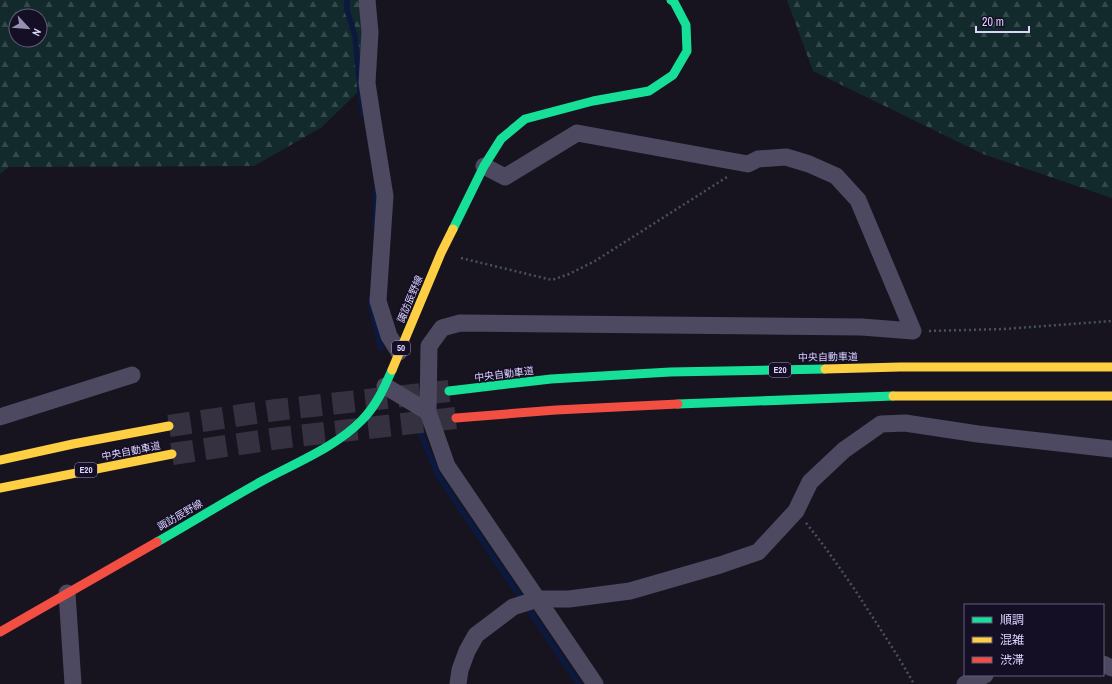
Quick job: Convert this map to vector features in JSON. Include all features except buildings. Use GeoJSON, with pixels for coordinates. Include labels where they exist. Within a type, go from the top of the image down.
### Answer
{"type":"FeatureCollection","features":[{"type":"Feature","properties":{"kind":"main road","name":"諏訪辰野線"},"geometry":{"type":"LineString","coordinates":[[0,632],[262,481],[316,453],[341,437],[362,420],[372,408],[385,386],[441,253],[484,166],[501,139],[525,119],[593,101],[649,90],[672,75],[687,51],[686,25],[674,2],[671,0]]}},
{"type":"Feature","properties":{"kind":"main road","name":"中央自動車道"},"geometry":{"type":"LineString","coordinates":[[449,391],[551,379],[670,372],[900,367],[1112,367]]}},
{"type":"Feature","properties":{"kind":"main road"},"geometry":{"type":"LineString","coordinates":[[456,418],[556,410],[666,404],[879,396],[1112,396]]}},
{"type":"Feature","properties":{"kind":"main road","name":"中央自動車道"},"geometry":{"type":"LineString","coordinates":[[0,460],[73,444],[169,426]]}},
{"type":"Feature","properties":{"kind":"main road","name":"中央自動車道"},"geometry":{"type":"LineString","coordinates":[[0,488],[172,454]]}},
{"type":"Feature","properties":{"kind":"street"},"geometry":{"type":"LineString","coordinates":[[367,0],[370,32],[367,83],[385,196],[378,301],[389,336],[399,352]]}},
{"type":"Feature","properties":{"kind":"street"},"geometry":{"type":"LineString","coordinates":[[484,166],[505,177],[577,133],[748,164],[758,159],[786,157],[809,164],[836,176],[858,200],[913,331],[862,327],[460,323],[442,328],[429,346],[428,412],[447,466],[595,684]]}},
{"type":"Feature","properties":{"kind":"street"},"geometry":{"type":"LineString","coordinates":[[0,417],[132,375]]}},
{"type":"Feature","properties":{"kind":"street"},"geometry":{"type":"LineString","coordinates":[[385,386],[428,412]]}},
{"type":"Feature","properties":{"kind":"street"},"geometry":{"type":"LineString","coordinates":[[458,684],[460,670],[467,651],[476,635],[513,607],[538,599],[569,599],[630,591],[720,565],[758,552],[796,511],[810,482],[844,450],[881,424],[905,423],[978,434],[1112,449]]}},
{"type":"Feature","properties":{"kind":"street"},"geometry":{"type":"LineString","coordinates":[[67,593],[73,684]]}},
{"type":"Feature","properties":{"kind":"street"},"geometry":{"type":"LineString","coordinates":[[965,684],[983,676]]}},
{"type":"Feature","properties":{"kind":"path"},"geometry":{"type":"LineString","coordinates":[[441,253],[552,280],[569,274],[595,261],[748,164]]}},
{"type":"Feature","properties":{"kind":"path"},"geometry":{"type":"LineString","coordinates":[[913,331],[1004,329],[1112,321]]}},
{"type":"Feature","properties":{"kind":"path"},"geometry":{"type":"LineString","coordinates":[[796,511],[822,542],[898,655],[914,684]]}},
{"type":"Feature","properties":{"kind":"green space"},"geometry":{"type":"Polygon","coordinates":[[[0,0],[376,0],[367,83],[322,127],[254,166],[9,167],[0,174],[0,0]]]}},
{"type":"Feature","properties":{"kind":"green space"},"geometry":{"type":"Polygon","coordinates":[[[787,0],[1112,0],[1112,198],[983,154],[813,71],[787,0]]]}},
{"type":"Feature","properties":{"kind":"waterway"},"geometry":{"type":"LineString","coordinates":[[347,0],[347,10],[355,36],[363,114]]}},
{"type":"Feature","properties":{"kind":"waterway"},"geometry":{"type":"LineString","coordinates":[[375,227],[376,188]]}},
{"type":"Feature","properties":{"kind":"waterway"},"geometry":{"type":"LineString","coordinates":[[371,301],[371,307],[381,348]]}},
{"type":"Feature","properties":{"kind":"waterway"},"geometry":{"type":"LineString","coordinates":[[416,423],[438,475],[579,684]]}},
{"type":"Feature","properties":{"kind":"tunnel"},"geometry":{"type":"LineString","coordinates":[[169,426],[276,410],[449,391]]}},
{"type":"Feature","properties":{"kind":"tunnel"},"geometry":{"type":"LineString","coordinates":[[172,454],[280,438],[456,418]]}},
{"type":"Feature","properties":{"kind":"traffic: fast"},"geometry":{"type":"LineString","coordinates":[[453,229],[484,166],[501,139],[525,119],[593,101],[649,91],[673,75],[687,51],[686,25],[674,2],[671,0]]}},
{"type":"Feature","properties":{"kind":"traffic: fast"},"geometry":{"type":"LineString","coordinates":[[449,391],[551,379],[670,372],[825,369]]}},
{"type":"Feature","properties":{"kind":"traffic: fast"},"geometry":{"type":"LineString","coordinates":[[157,542],[275,474],[315,454],[352,430],[376,403],[392,370]]}},
{"type":"Feature","properties":{"kind":"traffic: fast"},"geometry":{"type":"LineString","coordinates":[[678,404],[893,396]]}},
{"type":"Feature","properties":{"kind":"traffic: slow"},"geometry":{"type":"LineString","coordinates":[[392,370],[441,253],[453,229]]}},
{"type":"Feature","properties":{"kind":"traffic: slow"},"geometry":{"type":"LineString","coordinates":[[825,369],[900,367],[1112,367]]}},
{"type":"Feature","properties":{"kind":"traffic: slow"},"geometry":{"type":"LineString","coordinates":[[893,396],[1112,396]]}},
{"type":"Feature","properties":{"kind":"traffic: slow"},"geometry":{"type":"LineString","coordinates":[[0,460],[73,444],[169,426]]}},
{"type":"Feature","properties":{"kind":"traffic: slow"},"geometry":{"type":"LineString","coordinates":[[0,488],[172,454]]}},
{"type":"Feature","properties":{"kind":"traffic: jam"},"geometry":{"type":"LineString","coordinates":[[456,418],[556,410],[678,404]]}},
{"type":"Feature","properties":{"kind":"traffic: jam"},"geometry":{"type":"LineString","coordinates":[[0,632],[157,542]]}}]}
